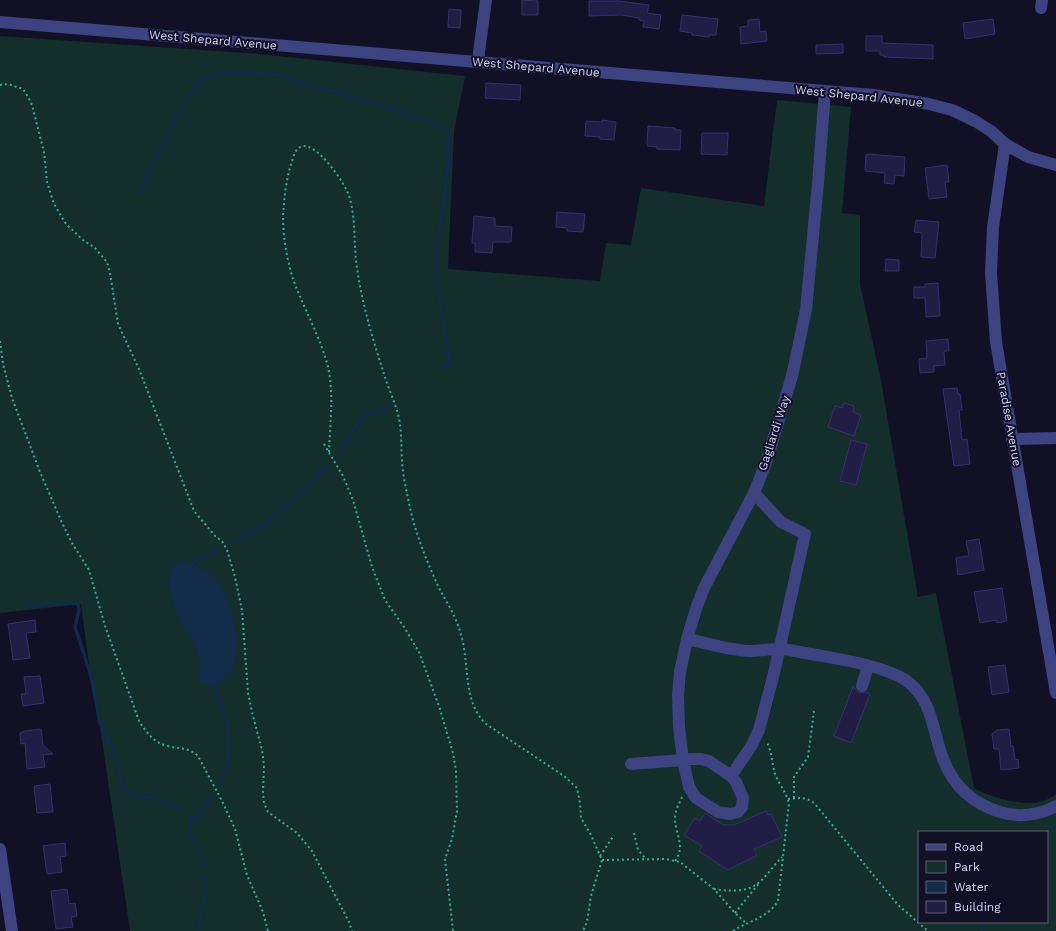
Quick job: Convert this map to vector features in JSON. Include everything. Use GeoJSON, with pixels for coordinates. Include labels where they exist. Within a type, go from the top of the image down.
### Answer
{"type":"FeatureCollection","features":[{"type":"Feature","properties":{"kind":"street"},"geometry":{"type":"LineString","coordinates":[[479,62],[486,0]]}},
{"type":"Feature","properties":{"kind":"street","name":"West Shepard Avenue"},"geometry":{"type":"LineString","coordinates":[[0,22],[873,95],[904,99],[952,110],[975,121],[991,131],[1005,144],[1028,157],[1056,165]]}},
{"type":"Feature","properties":{"kind":"street","name":"Gagliardi Way"},"geometry":{"type":"LineString","coordinates":[[689,787],[683,760],[679,727],[678,695],[680,672],[687,639],[704,588],[754,493],[766,463],[792,376],[802,330],[810,276],[825,91]]}},
{"type":"Feature","properties":{"kind":"street","name":"Paradise Avenue"},"geometry":{"type":"LineString","coordinates":[[1005,144],[993,227],[991,273],[996,342],[1056,693]]}},
{"type":"Feature","properties":{"kind":"street"},"geometry":{"type":"LineString","coordinates":[[1012,439],[1056,438]]}},
{"type":"Feature","properties":{"kind":"street"},"geometry":{"type":"LineString","coordinates":[[731,776],[752,744],[759,730],[780,649],[806,534],[781,522],[754,493]]}},
{"type":"Feature","properties":{"kind":"street"},"geometry":{"type":"LineString","coordinates":[[687,639],[749,651],[780,649],[868,666],[889,672],[907,681],[921,694],[930,711],[942,756],[952,779],[968,796],[987,808],[1009,815],[1038,813],[1056,806]]}},
{"type":"Feature","properties":{"kind":"street"},"geometry":{"type":"LineString","coordinates":[[862,686],[868,666]]}},
{"type":"Feature","properties":{"kind":"street"},"geometry":{"type":"LineString","coordinates":[[631,764],[701,759],[709,762],[731,776],[736,782],[743,798],[742,807],[738,812],[725,813],[713,809],[696,798],[689,787]]}},
{"type":"Feature","properties":{"kind":"street"},"geometry":{"type":"LineString","coordinates":[[0,849],[12,931]]}},
{"type":"Feature","properties":{"kind":"path"},"geometry":{"type":"LineString","coordinates":[[0,85],[11,85],[23,89],[32,105],[44,152],[47,182],[54,204],[66,224],[83,240],[96,248],[107,262],[118,324],[139,369],[191,504],[194,511],[222,541],[227,550],[235,577],[242,610],[248,693],[262,750],[264,765],[263,792],[266,809],[297,833],[312,852],[349,922],[352,931]]}},
{"type":"Feature","properties":{"kind":"path"},"geometry":{"type":"LineString","coordinates":[[329,452],[332,396],[328,366],[294,280],[284,237],[284,204],[292,160],[295,151],[303,145],[315,150],[323,158],[344,184],[350,196],[357,268],[384,374],[400,423],[402,464],[410,507],[416,531],[425,555],[462,635],[474,708],[479,718],[486,724],[564,776],[577,788],[581,818],[602,860],[591,896],[587,922],[583,931]]}},
{"type":"Feature","properties":{"kind":"path"},"geometry":{"type":"LineString","coordinates":[[0,340],[3,364],[12,398],[40,472],[60,517],[72,542],[89,570],[105,626],[139,721],[148,734],[160,744],[192,750],[198,756],[235,829],[247,875],[263,912],[268,931]]}},
{"type":"Feature","properties":{"kind":"path"},"geometry":{"type":"LineString","coordinates":[[324,444],[343,476],[353,500],[372,566],[385,600],[419,652],[453,752],[456,771],[457,811],[452,839],[445,859],[454,931]]}},
{"type":"Feature","properties":{"kind":"path"},"geometry":{"type":"LineString","coordinates":[[794,798],[794,777],[808,757],[814,711]]}},
{"type":"Feature","properties":{"kind":"path"},"geometry":{"type":"LineString","coordinates":[[733,931],[766,915],[774,908],[778,901],[789,803],[775,773],[768,743],[759,730]]}},
{"type":"Feature","properties":{"kind":"path"},"geometry":{"type":"LineString","coordinates":[[675,861],[680,850],[675,818],[676,812],[689,787]]}},
{"type":"Feature","properties":{"kind":"path"},"geometry":{"type":"LineString","coordinates":[[788,799],[807,798],[815,804],[898,905],[918,922]]}},
{"type":"Feature","properties":{"kind":"path"},"geometry":{"type":"LineString","coordinates":[[634,833],[638,850],[646,860]]}},
{"type":"Feature","properties":{"kind":"path"},"geometry":{"type":"LineString","coordinates":[[600,856],[614,835]]}},
{"type":"Feature","properties":{"kind":"path"},"geometry":{"type":"LineString","coordinates":[[714,889],[733,891],[754,886],[759,883],[782,856]]}},
{"type":"Feature","properties":{"kind":"path"},"geometry":{"type":"LineString","coordinates":[[602,860],[665,859],[680,862],[714,889],[746,924]]}},
{"type":"Feature","properties":{"kind":"path"},"geometry":{"type":"LineString","coordinates":[[735,913],[753,893],[764,876]]}},
{"type":"Feature","properties":{"kind":"path"},"geometry":{"type":"LineString","coordinates":[[919,923],[928,931]]}},
{"type":"Feature","properties":{"kind":"green space"},"geometry":{"type":"Polygon","coordinates":[[[0,36],[259,54],[465,76],[454,131],[448,269],[600,281],[606,243],[631,245],[641,188],[764,206],[777,100],[851,107],[842,213],[860,215],[860,284],[881,380],[918,597],[936,593],[974,788],[993,796],[1015,802],[1026,803],[1047,799],[1056,794],[1056,931],[130,931],[81,604],[0,613],[0,36]]]}},
{"type":"Feature","properties":{"kind":"water"},"geometry":{"type":"Polygon","coordinates":[[[181,561],[206,571],[215,578],[228,598],[232,610],[236,640],[235,663],[228,676],[214,687],[203,685],[198,676],[199,660],[195,646],[176,612],[168,586],[174,563],[181,561]]]}},
{"type":"Feature","properties":{"kind":"building"},"geometry":{"type":"Polygon","coordinates":[[[522,0],[538,1],[538,15],[522,15],[522,0]]]}},
{"type":"Feature","properties":{"kind":"building"},"geometry":{"type":"Polygon","coordinates":[[[589,1],[619,1],[649,5],[647,13],[661,15],[659,29],[643,27],[644,21],[639,20],[639,18],[621,15],[589,16],[589,1]]]}},
{"type":"Feature","properties":{"kind":"building"},"geometry":{"type":"Polygon","coordinates":[[[449,9],[461,10],[460,28],[448,27],[449,9]]]}},
{"type":"Feature","properties":{"kind":"building"},"geometry":{"type":"Polygon","coordinates":[[[682,15],[718,19],[716,35],[709,35],[709,37],[692,35],[692,33],[680,31],[682,15]]]}},
{"type":"Feature","properties":{"kind":"building"},"geometry":{"type":"Polygon","coordinates":[[[759,19],[760,32],[766,31],[767,41],[741,44],[740,27],[748,26],[748,20],[759,19]]]}},
{"type":"Feature","properties":{"kind":"building"},"geometry":{"type":"Polygon","coordinates":[[[993,19],[995,34],[965,39],[963,23],[993,19]]]}},
{"type":"Feature","properties":{"kind":"building"},"geometry":{"type":"Polygon","coordinates":[[[866,36],[882,36],[882,43],[933,45],[933,59],[884,57],[884,55],[880,55],[880,51],[866,51],[866,36]]]}},
{"type":"Feature","properties":{"kind":"building"},"geometry":{"type":"Polygon","coordinates":[[[843,44],[843,53],[816,54],[816,45],[843,44]]]}},
{"type":"Feature","properties":{"kind":"building"},"geometry":{"type":"Polygon","coordinates":[[[486,83],[521,85],[520,100],[485,98],[486,83]]]}},
{"type":"Feature","properties":{"kind":"building"},"geometry":{"type":"Polygon","coordinates":[[[602,120],[616,122],[614,140],[585,136],[586,121],[602,122],[602,120]]]}},
{"type":"Feature","properties":{"kind":"building"},"geometry":{"type":"Polygon","coordinates":[[[648,126],[675,128],[675,130],[681,130],[680,150],[657,149],[657,147],[647,146],[648,126]]]}},
{"type":"Feature","properties":{"kind":"building"},"geometry":{"type":"Polygon","coordinates":[[[702,133],[728,133],[727,155],[701,154],[702,133]]]}},
{"type":"Feature","properties":{"kind":"building"},"geometry":{"type":"Polygon","coordinates":[[[866,154],[905,157],[904,176],[895,175],[894,184],[884,183],[885,173],[865,171],[866,154]]]}},
{"type":"Feature","properties":{"kind":"building"},"geometry":{"type":"Polygon","coordinates":[[[947,165],[949,182],[945,182],[947,197],[929,199],[925,168],[947,165]]]}},
{"type":"Feature","properties":{"kind":"building"},"geometry":{"type":"Polygon","coordinates":[[[557,212],[585,214],[583,232],[567,231],[567,228],[556,227],[557,212]]]}},
{"type":"Feature","properties":{"kind":"building"},"geometry":{"type":"Polygon","coordinates":[[[474,216],[495,218],[495,226],[512,227],[511,242],[493,242],[492,253],[475,252],[475,243],[472,243],[474,216]]]}},
{"type":"Feature","properties":{"kind":"building"},"geometry":{"type":"Polygon","coordinates":[[[916,220],[939,222],[935,258],[921,257],[922,233],[914,232],[916,220]]]}},
{"type":"Feature","properties":{"kind":"building"},"geometry":{"type":"Polygon","coordinates":[[[886,259],[899,260],[899,271],[885,271],[886,259]]]}},
{"type":"Feature","properties":{"kind":"building"},"geometry":{"type":"Polygon","coordinates":[[[938,283],[940,316],[926,317],[925,298],[914,298],[914,287],[925,287],[925,284],[938,283]]]}},
{"type":"Feature","properties":{"kind":"building"},"geometry":{"type":"Polygon","coordinates":[[[948,339],[949,351],[944,351],[945,365],[934,366],[934,372],[920,373],[919,359],[927,358],[926,341],[948,339]]]}},
{"type":"Feature","properties":{"kind":"building"},"geometry":{"type":"Polygon","coordinates":[[[957,388],[958,394],[960,394],[962,410],[959,410],[962,440],[967,439],[970,464],[954,466],[943,389],[957,388]]]}},
{"type":"Feature","properties":{"kind":"building"},"geometry":{"type":"Polygon","coordinates":[[[844,403],[854,406],[853,412],[861,415],[854,436],[828,427],[835,406],[842,408],[844,403]]]}},
{"type":"Feature","properties":{"kind":"building"},"geometry":{"type":"Polygon","coordinates":[[[851,440],[867,444],[856,485],[840,481],[851,440]]]}},
{"type":"Feature","properties":{"kind":"building"},"geometry":{"type":"Polygon","coordinates":[[[979,539],[984,570],[958,575],[956,558],[969,556],[966,541],[979,539]]]}},
{"type":"Feature","properties":{"kind":"building"},"geometry":{"type":"Polygon","coordinates":[[[1002,588],[1007,621],[997,623],[996,620],[980,623],[974,592],[1002,588]]]}},
{"type":"Feature","properties":{"kind":"building"},"geometry":{"type":"Polygon","coordinates":[[[35,620],[36,632],[26,633],[30,658],[13,660],[8,624],[35,620]]]}},
{"type":"Feature","properties":{"kind":"building"},"geometry":{"type":"Polygon","coordinates":[[[1005,665],[1009,692],[992,695],[988,667],[1005,665]]]}},
{"type":"Feature","properties":{"kind":"building"},"geometry":{"type":"Polygon","coordinates":[[[40,676],[44,703],[23,706],[21,694],[26,694],[24,677],[40,676]]]}},
{"type":"Feature","properties":{"kind":"building"},"geometry":{"type":"Polygon","coordinates":[[[853,687],[859,693],[866,692],[870,694],[851,743],[834,736],[853,687]]]}},
{"type":"Feature","properties":{"kind":"building"},"geometry":{"type":"Polygon","coordinates":[[[41,729],[43,745],[53,754],[43,755],[45,767],[27,769],[25,743],[21,744],[20,733],[41,729]]]}},
{"type":"Feature","properties":{"kind":"building"},"geometry":{"type":"Polygon","coordinates":[[[1009,729],[1011,746],[1013,746],[1015,760],[1018,759],[1019,768],[1001,770],[999,749],[994,749],[992,734],[997,730],[1009,729]]]}},
{"type":"Feature","properties":{"kind":"building"},"geometry":{"type":"Polygon","coordinates":[[[50,784],[53,812],[37,813],[34,786],[50,784]]]}},
{"type":"Feature","properties":{"kind":"building"},"geometry":{"type":"Polygon","coordinates":[[[766,811],[768,815],[771,814],[782,837],[754,849],[757,855],[728,870],[699,851],[702,846],[684,835],[695,818],[700,821],[705,813],[724,825],[734,825],[766,811]]]}},
{"type":"Feature","properties":{"kind":"building"},"geometry":{"type":"Polygon","coordinates":[[[65,843],[66,856],[60,857],[62,872],[47,874],[43,846],[65,843]]]}},
{"type":"Feature","properties":{"kind":"building"},"geometry":{"type":"Polygon","coordinates":[[[67,889],[69,904],[75,903],[77,916],[71,917],[73,927],[56,929],[51,891],[67,889]]]}},
{"type":"Feature","properties":{"kind":"waterway"},"geometry":{"type":"LineString","coordinates":[[139,193],[178,114],[199,81],[225,72],[273,74],[366,100],[433,123],[448,131],[449,159],[437,241],[437,288],[450,360],[444,368]]}},
{"type":"Feature","properties":{"kind":"waterway"},"geometry":{"type":"LineString","coordinates":[[339,454],[355,426],[366,415],[386,409]]}},
{"type":"Feature","properties":{"kind":"waterway"},"geometry":{"type":"LineString","coordinates":[[231,543],[265,525],[283,507],[299,495],[327,466]]}},
{"type":"Feature","properties":{"kind":"waterway"},"geometry":{"type":"LineString","coordinates":[[191,567],[195,561],[217,552]]}},
{"type":"Feature","properties":{"kind":"waterway"},"geometry":{"type":"LineString","coordinates":[[26,604],[78,604],[79,610],[75,627],[91,676],[100,723],[118,763],[122,788],[131,795],[158,799],[182,809]]}},
{"type":"Feature","properties":{"kind":"waterway"},"geometry":{"type":"LineString","coordinates":[[214,683],[214,687],[228,726],[229,745],[228,764],[219,781]]}},
{"type":"Feature","properties":{"kind":"waterway"},"geometry":{"type":"LineString","coordinates":[[204,866],[202,857],[189,832],[192,822],[204,810],[210,796]]}},
{"type":"Feature","properties":{"kind":"waterway"},"geometry":{"type":"LineString","coordinates":[[190,815],[195,819]]}},
{"type":"Feature","properties":{"kind":"waterway"},"geometry":{"type":"LineString","coordinates":[[198,931],[204,900],[204,876]]}},
{"type":"Feature","properties":{"kind":"waterway"},"geometry":{"type":"LineString","coordinates":[[981,931],[985,923]]}}]}
